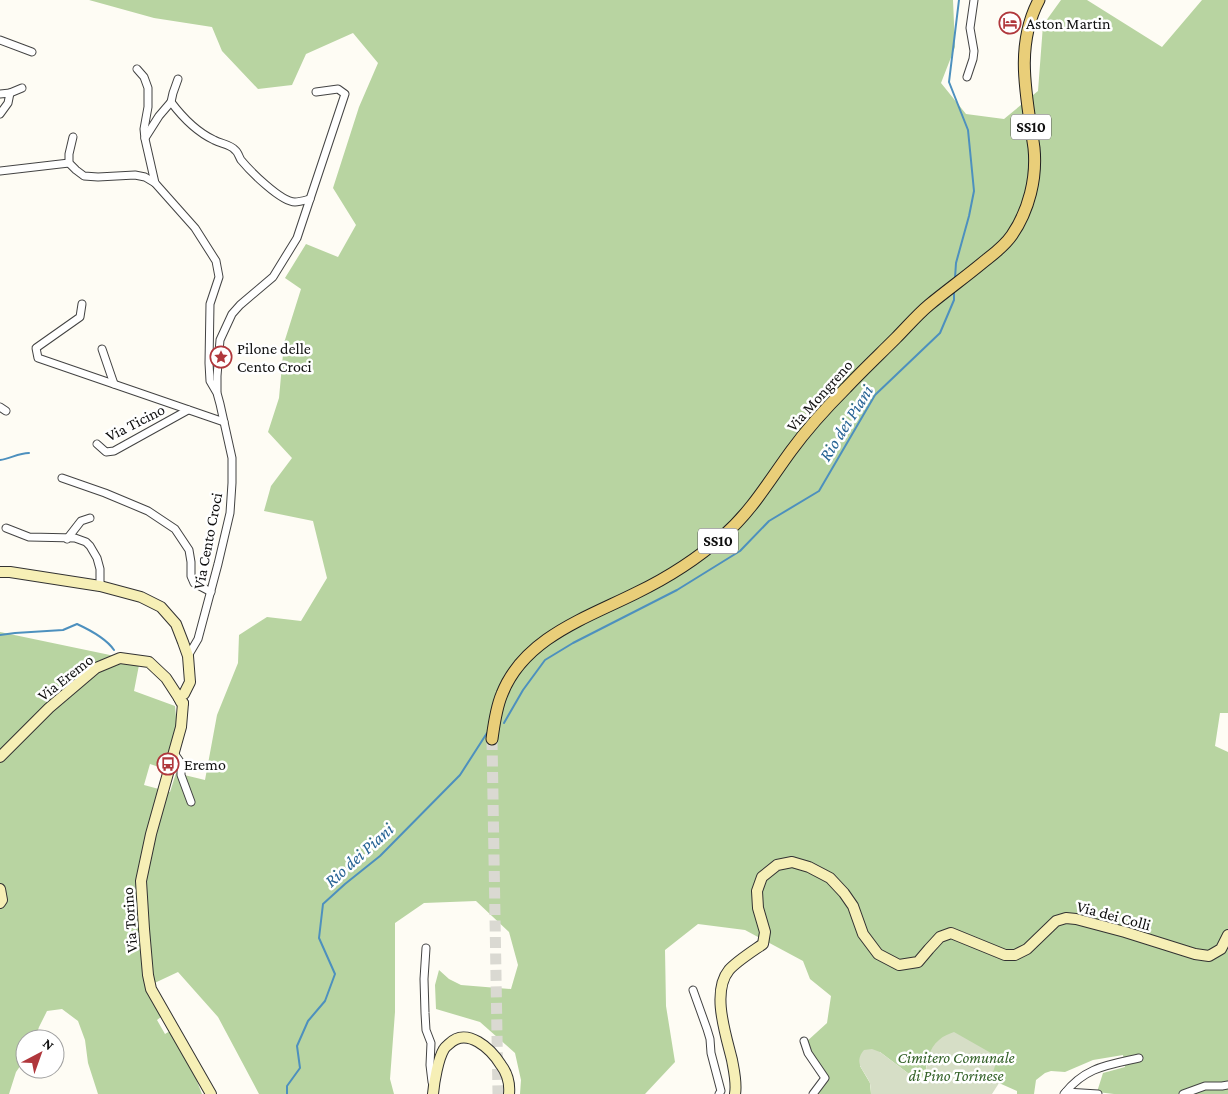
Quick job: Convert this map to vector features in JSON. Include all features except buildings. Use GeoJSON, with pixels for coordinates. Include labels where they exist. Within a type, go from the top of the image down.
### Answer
{"type":"FeatureCollection","features":[{"type":"Feature","properties":{"kind":"main road","name":"Via Mongreno"},"geometry":{"type":"LineString","coordinates":[[492,739],[496,712],[507,683],[533,650],[586,617],[638,592],[685,566],[725,535],[753,506],[810,426],[846,388],[928,306],[1001,247],[1012,234],[1032,192],[1035,174],[1034,148],[1024,72],[1026,38],[1032,14],[1039,0]]}},
{"type":"Feature","properties":{"kind":"street"},"geometry":{"type":"LineString","coordinates":[[967,77],[974,51],[970,28],[974,0]]}},
{"type":"Feature","properties":{"kind":"street"},"geometry":{"type":"LineString","coordinates":[[0,40],[32,52]]}},
{"type":"Feature","properties":{"kind":"street","name":"Via Cento Croci"},"geometry":{"type":"LineString","coordinates":[[137,70],[144,77],[148,88],[148,107],[144,129],[155,183],[195,228],[216,261],[219,277],[210,304],[210,381],[217,394],[232,458],[232,483],[228,526],[198,639],[188,656]]}},
{"type":"Feature","properties":{"kind":"street"},"geometry":{"type":"LineString","coordinates":[[145,139],[159,116],[171,102],[178,79]]}},
{"type":"Feature","properties":{"kind":"street"},"geometry":{"type":"LineString","coordinates":[[0,94],[22,88]]}},
{"type":"Feature","properties":{"kind":"street"},"geometry":{"type":"LineString","coordinates":[[217,394],[220,340],[232,314],[273,277],[296,238],[345,94],[338,89],[316,92]]}},
{"type":"Feature","properties":{"kind":"street"},"geometry":{"type":"LineString","coordinates":[[0,114],[8,103],[10,92]]}},
{"type":"Feature","properties":{"kind":"street"},"geometry":{"type":"LineString","coordinates":[[171,102],[195,128],[214,140],[236,150],[247,166],[270,188],[288,200],[295,202],[310,199]]}},
{"type":"Feature","properties":{"kind":"street"},"geometry":{"type":"LineString","coordinates":[[73,137],[69,163],[84,176],[134,175],[145,177],[155,183]]}},
{"type":"Feature","properties":{"kind":"street"},"geometry":{"type":"LineString","coordinates":[[0,171],[69,163]]}},
{"type":"Feature","properties":{"kind":"street","name":"Via Ticino"},"geometry":{"type":"LineString","coordinates":[[82,304],[80,317],[36,348],[38,358],[224,422]]}},
{"type":"Feature","properties":{"kind":"street"},"geometry":{"type":"LineString","coordinates":[[102,349],[114,384]]}},
{"type":"Feature","properties":{"kind":"street","name":"Via Ticino"},"geometry":{"type":"LineString","coordinates":[[98,444],[106,452],[114,451],[188,410]]}},
{"type":"Feature","properties":{"kind":"street"},"geometry":{"type":"LineString","coordinates":[[62,478],[148,511],[175,529],[189,550],[191,576],[194,583],[211,592]]}},
{"type":"Feature","properties":{"kind":"street"},"geometry":{"type":"LineString","coordinates":[[67,539],[82,521],[90,518]]}},
{"type":"Feature","properties":{"kind":"street"},"geometry":{"type":"LineString","coordinates":[[6,528],[28,538],[75,538],[86,542],[90,546],[100,570],[100,586]]}},
{"type":"Feature","properties":{"kind":"street","name":"Via Torino"},"geometry":{"type":"LineString","coordinates":[[0,572],[100,586],[141,597],[161,607],[176,624],[188,656],[190,682],[182,698],[181,727],[151,834],[141,881],[144,929],[151,988],[211,1094]]}},
{"type":"Feature","properties":{"kind":"street","name":"Via Eremo"},"geometry":{"type":"LineString","coordinates":[[0,757],[49,708],[96,668],[120,658],[149,662],[166,678],[182,698]]}},
{"type":"Feature","properties":{"kind":"street"},"geometry":{"type":"LineString","coordinates":[[174,753],[181,763],[181,775],[191,802]]}},
{"type":"Feature","properties":{"kind":"street","name":"Via dei Colli"},"geometry":{"type":"LineString","coordinates":[[736,1094],[735,1074],[720,1005],[721,985],[729,970],[763,944],[765,932],[758,908],[757,891],[762,878],[777,865],[792,862],[809,867],[830,878],[844,892],[853,906],[863,934],[878,954],[899,965],[918,962],[940,937],[951,933],[1006,955],[1016,955],[1027,949],[1056,921],[1066,918],[1125,932],[1195,954],[1209,956],[1220,949],[1228,935]]}},
{"type":"Feature","properties":{"kind":"street"},"geometry":{"type":"LineString","coordinates":[[0,889],[2,900],[0,904]]}},
{"type":"Feature","properties":{"kind":"street"},"geometry":{"type":"LineString","coordinates":[[426,948],[424,979],[425,1013],[426,1030],[431,1043],[430,1065],[434,1091]]}},
{"type":"Feature","properties":{"kind":"street"},"geometry":{"type":"LineString","coordinates":[[693,990],[710,1039],[711,1053],[721,1091],[719,1094]]}},
{"type":"Feature","properties":{"kind":"street"},"geometry":{"type":"LineString","coordinates":[[434,1091],[444,1049],[454,1039],[468,1037],[480,1042],[502,1065],[510,1087],[509,1094]]}},
{"type":"Feature","properties":{"kind":"street"},"geometry":{"type":"LineString","coordinates":[[804,1041],[808,1053],[825,1078],[813,1094]]}},
{"type":"Feature","properties":{"kind":"street"},"geometry":{"type":"LineString","coordinates":[[1065,1093],[1076,1080],[1091,1071],[1139,1058]]}},
{"type":"Feature","properties":{"kind":"street"},"geometry":{"type":"LineString","coordinates":[[1183,1094],[1205,1086],[1228,1085]]}},
{"type":"Feature","properties":{"kind":"street"},"geometry":{"type":"LineString","coordinates":[[1065,1093],[1098,1094]]}},
{"type":"Feature","properties":{"kind":"green space"},"geometry":{"type":"Polygon","coordinates":[[[89,0],[953,0],[955,47],[941,83],[966,114],[1004,119],[1038,91],[1043,25],[1061,0],[1087,0],[1162,47],[1202,0],[1228,0],[1228,713],[1220,713],[1215,746],[1228,752],[1228,1094],[1114,1094],[1097,1092],[1103,1073],[1125,1067],[1123,1055],[1093,1060],[1065,1072],[1051,1071],[1045,1073],[1036,1080],[1034,1094],[1017,1094],[1017,1091],[991,1078],[926,1065],[926,1075],[917,1080],[880,1052],[860,1066],[870,1083],[871,1094],[817,1094],[829,1079],[813,1061],[805,1043],[827,1023],[831,996],[810,979],[803,961],[745,930],[698,924],[665,950],[666,1006],[675,1062],[645,1094],[520,1094],[521,1080],[515,1053],[480,1022],[436,1009],[435,985],[439,970],[449,979],[461,985],[511,989],[518,965],[509,932],[476,901],[424,903],[395,923],[395,1012],[390,1079],[394,1094],[259,1094],[218,1017],[178,972],[146,987],[161,1017],[157,1020],[165,1034],[170,1031],[193,1071],[202,1094],[98,1094],[88,1063],[85,1040],[78,1021],[62,1009],[47,1011],[38,1029],[15,1029],[15,1075],[9,1094],[0,1094],[0,632],[110,655],[139,665],[134,691],[175,706],[177,728],[165,769],[150,764],[144,785],[170,792],[176,773],[205,780],[217,715],[238,663],[239,635],[267,617],[301,621],[327,578],[313,521],[264,511],[271,486],[292,458],[268,432],[279,398],[284,343],[301,289],[285,278],[306,244],[338,257],[356,225],[333,188],[359,107],[378,63],[353,33],[306,54],[292,85],[258,89],[222,51],[212,27],[154,18],[89,0]]]}},
{"type":"Feature","properties":{"kind":"green space","name":"Cimitero Comunale di Pino Torinese"},"geometry":{"type":"Polygon","coordinates":[[[954,1032],[998,1057],[991,1078],[999,1083],[992,1094],[871,1094],[870,1083],[859,1063],[864,1050],[872,1049],[880,1052],[917,1080],[926,1075],[929,1056],[936,1043],[942,1037],[954,1032]]]}},
{"type":"Feature","properties":{"kind":"waterway","name":"Rio dei Piani"},"geometry":{"type":"LineString","coordinates":[[955,278],[956,263],[974,191],[968,130],[949,82],[959,0]]}},
{"type":"Feature","properties":{"kind":"waterway","name":"Rio dei Piani"},"geometry":{"type":"LineString","coordinates":[[504,723],[523,690],[545,660],[573,643],[677,590],[740,551],[769,521],[819,491],[875,395],[940,333],[954,300],[954,291]]}},
{"type":"Feature","properties":{"kind":"waterway"},"geometry":{"type":"LineString","coordinates":[[0,460],[29,453]]}},
{"type":"Feature","properties":{"kind":"waterway"},"geometry":{"type":"LineString","coordinates":[[0,635],[63,630],[77,624],[102,638],[114,650]]}},
{"type":"Feature","properties":{"kind":"waterway","name":"Rio dei Piani"},"geometry":{"type":"LineString","coordinates":[[287,1094],[287,1086],[300,1068],[297,1046],[308,1021],[325,1001],[335,974],[319,938],[323,904],[380,856],[460,775],[487,733]]}},
{"type":"Feature","properties":{"kind":"tunnel"},"geometry":{"type":"LineString","coordinates":[[492,739],[498,1094]]}},
{"type":"Feature","properties":{"kind":"place","name":"Aston Martin"},"geometry":{"type":"Point","coordinates":[1010,23]}},
{"type":"Feature","properties":{"kind":"place","name":"Pilone delle Cento Croci"},"geometry":{"type":"Point","coordinates":[221,357]}},
{"type":"Feature","properties":{"kind":"place","name":"Eremo"},"geometry":{"type":"Point","coordinates":[168,764]}}]}
